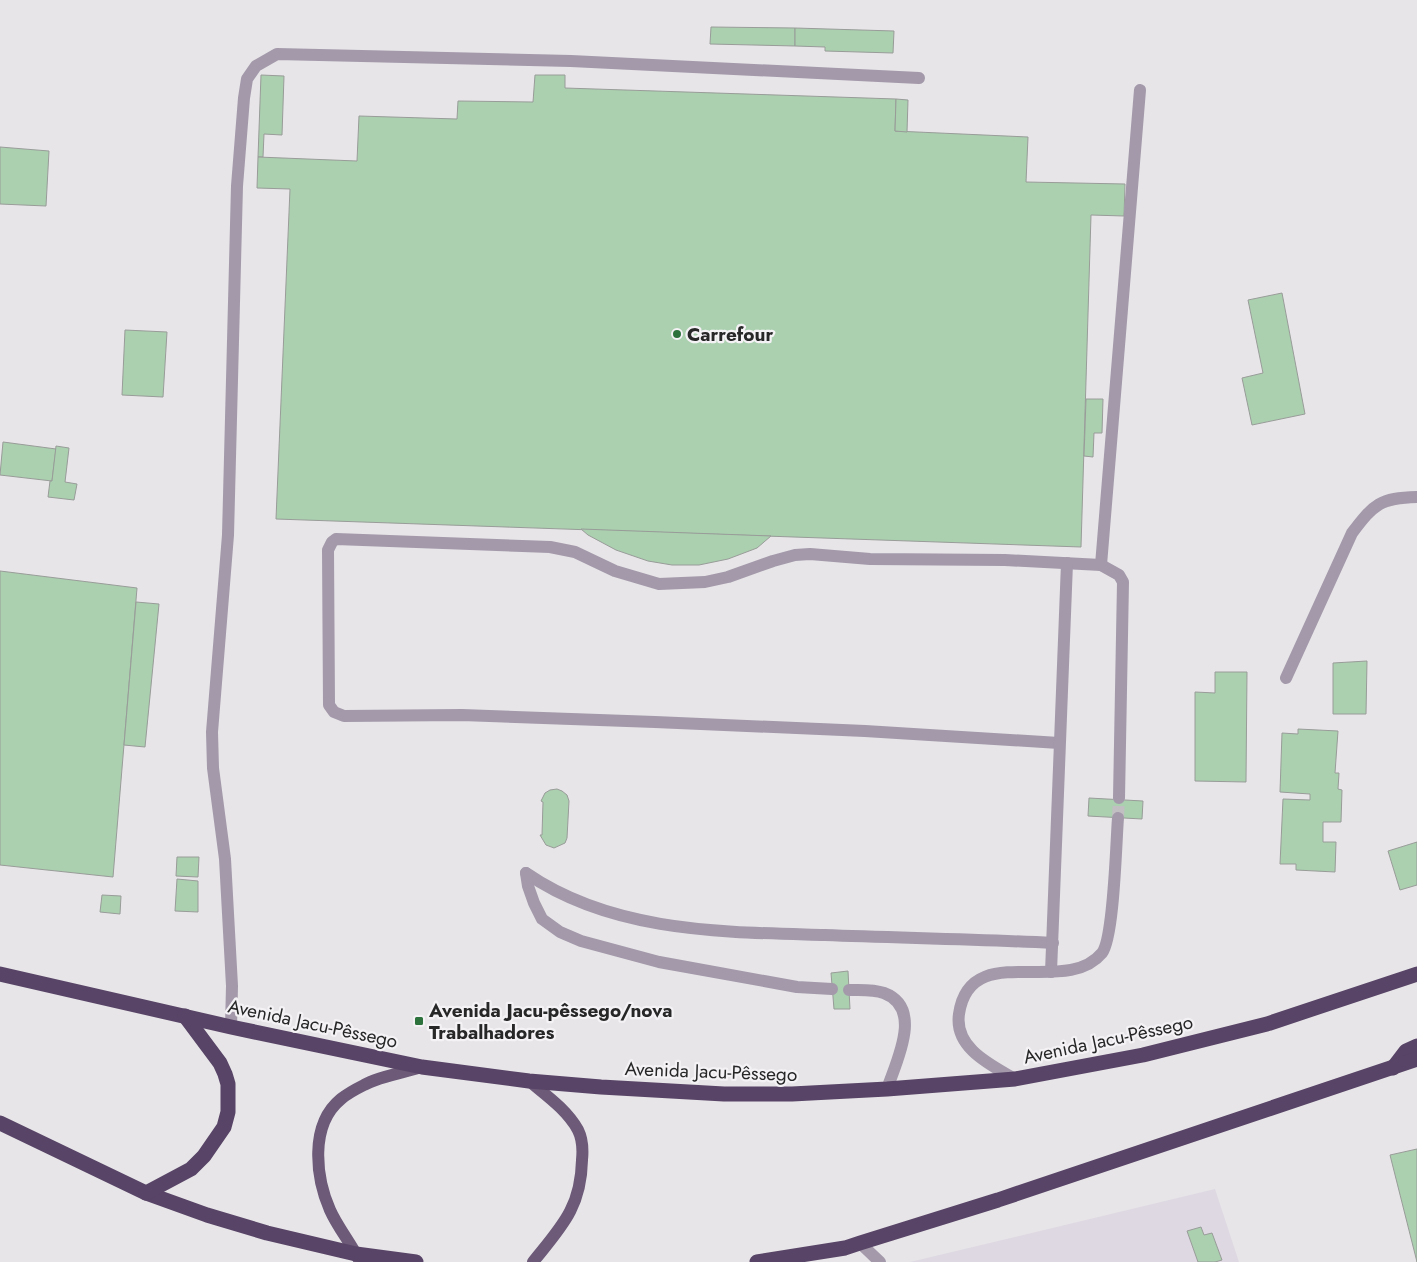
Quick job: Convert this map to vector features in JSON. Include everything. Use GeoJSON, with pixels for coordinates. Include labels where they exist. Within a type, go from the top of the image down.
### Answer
{"type":"FeatureCollection","features":[{"type":"Feature","properties":{"kind":"highway","name":"Avenida Jacu-Pêssego"},"geometry":{"type":"LineString","coordinates":[[0,974],[422,1067],[529,1081],[602,1087],[724,1094],[792,1094],[887,1090],[1014,1079],[1142,1055],[1267,1024],[1417,974]]}},
{"type":"Feature","properties":{"kind":"highway"},"geometry":{"type":"LineString","coordinates":[[146,1194],[191,1168],[204,1156],[224,1127],[228,1112],[228,1084],[225,1074],[220,1063],[185,1016]]}},
{"type":"Feature","properties":{"kind":"highway"},"geometry":{"type":"LineString","coordinates":[[1393,1068],[1406,1051],[1417,1046]]}},
{"type":"Feature","properties":{"kind":"highway"},"geometry":{"type":"LineString","coordinates":[[757,1262],[845,1248],[998,1200],[1417,1059]]}},
{"type":"Feature","properties":{"kind":"highway"},"geometry":{"type":"LineString","coordinates":[[0,1123],[146,1194],[215,1218],[358,1258],[416,1262]]}},
{"type":"Feature","properties":{"kind":"main road"},"geometry":{"type":"LineString","coordinates":[[358,1258],[330,1211],[320,1178],[318,1148],[325,1121],[340,1100],[365,1084],[422,1067]]}},
{"type":"Feature","properties":{"kind":"main road"},"geometry":{"type":"LineString","coordinates":[[529,1081],[558,1105],[571,1119],[578,1131],[583,1146],[578,1195],[572,1210],[533,1262]]}},
{"type":"Feature","properties":{"kind":"lane"},"geometry":{"type":"LineString","coordinates":[[231,1026],[232,986],[225,860],[212,768],[212,732],[228,535],[236,186],[244,98],[247,80],[256,66],[277,54],[571,61],[920,78]]}},
{"type":"Feature","properties":{"kind":"lane"},"geometry":{"type":"LineString","coordinates":[[1101,565],[1140,90]]}},
{"type":"Feature","properties":{"kind":"lane"},"geometry":{"type":"LineString","coordinates":[[1286,678],[1352,533],[1366,515],[1381,502],[1395,498],[1417,497]]}},
{"type":"Feature","properties":{"kind":"lane"},"geometry":{"type":"LineString","coordinates":[[1059,743],[865,731],[685,723],[462,715],[344,716],[334,712],[329,705],[328,550],[336,539],[563,549],[615,571],[659,584],[705,582],[773,561],[810,554],[870,559],[1005,560],[1101,565],[1119,575],[1123,582],[1118,798]]}},
{"type":"Feature","properties":{"kind":"lane"},"geometry":{"type":"LineString","coordinates":[[1051,972],[1067,563]]}},
{"type":"Feature","properties":{"kind":"lane"},"geometry":{"type":"LineString","coordinates":[[1014,1079],[983,1060],[970,1049],[960,1029],[958,1016],[963,997],[974,983],[990,974],[1080,969],[1091,964],[1103,952],[1109,933],[1118,818]]}},
{"type":"Feature","properties":{"kind":"lane"},"geometry":{"type":"LineString","coordinates":[[832,989],[797,987],[659,962],[581,941],[560,932],[542,919],[528,886],[526,873],[558,893],[590,907],[650,922],[721,931],[1053,942]]}},
{"type":"Feature","properties":{"kind":"lane"},"geometry":{"type":"LineString","coordinates":[[849,990],[884,993],[899,1004],[904,1013],[905,1029],[903,1043],[887,1090]]}},
{"type":"Feature","properties":{"kind":"lane"},"geometry":{"type":"LineString","coordinates":[[860,1243],[880,1262]]}},
{"type":"Feature","properties":{"kind":"shaded area"},"geometry":{"type":"Polygon","coordinates":[[[1215,1189],[1239,1262],[910,1262],[1215,1189]]]}},
{"type":"Feature","properties":{"kind":"building"},"geometry":{"type":"Polygon","coordinates":[[[711,27],[795,28],[795,46],[710,44],[711,27]]]}},
{"type":"Feature","properties":{"kind":"building"},"geometry":{"type":"Polygon","coordinates":[[[795,28],[894,31],[893,53],[825,51],[825,47],[795,46],[795,28]]]}},
{"type":"Feature","properties":{"kind":"building"},"geometry":{"type":"Polygon","coordinates":[[[261,75],[284,76],[282,135],[264,134],[263,157],[258,157],[261,75]]]}},
{"type":"Feature","properties":{"kind":"building"},"geometry":{"type":"Polygon","coordinates":[[[535,75],[565,75],[565,88],[896,99],[895,131],[1028,137],[1026,182],[1125,184],[1124,216],[1091,215],[1081,547],[276,519],[290,189],[257,188],[258,157],[357,161],[359,116],[457,119],[458,101],[533,102],[535,75]]]}},
{"type":"Feature","properties":{"kind":"building"},"geometry":{"type":"Polygon","coordinates":[[[896,99],[908,100],[907,132],[895,131],[896,99]]]}},
{"type":"Feature","properties":{"kind":"building"},"geometry":{"type":"Polygon","coordinates":[[[0,147],[49,151],[46,206],[0,204],[0,147]]]}},
{"type":"Feature","properties":{"kind":"building"},"geometry":{"type":"Polygon","coordinates":[[[1282,293],[1305,414],[1252,425],[1242,378],[1263,373],[1248,300],[1282,293]]]}},
{"type":"Feature","properties":{"kind":"building"},"geometry":{"type":"Polygon","coordinates":[[[125,330],[167,332],[163,397],[122,395],[125,330]]]}},
{"type":"Feature","properties":{"kind":"building"},"geometry":{"type":"Polygon","coordinates":[[[1086,399],[1103,399],[1102,433],[1094,433],[1093,457],[1084,456],[1086,399]]]}},
{"type":"Feature","properties":{"kind":"building"},"geometry":{"type":"Polygon","coordinates":[[[3,442],[56,449],[52,481],[0,475],[3,442]]]}},
{"type":"Feature","properties":{"kind":"building"},"geometry":{"type":"Polygon","coordinates":[[[56,446],[69,448],[65,482],[77,484],[74,500],[48,497],[56,446]]]}},
{"type":"Feature","properties":{"kind":"building"},"geometry":{"type":"Polygon","coordinates":[[[581,529],[771,536],[757,548],[728,559],[699,565],[672,565],[648,561],[616,550],[588,535],[581,529]]]}},
{"type":"Feature","properties":{"kind":"building"},"geometry":{"type":"Polygon","coordinates":[[[0,571],[137,588],[113,877],[0,865],[0,571]]]}},
{"type":"Feature","properties":{"kind":"building"},"geometry":{"type":"Polygon","coordinates":[[[136,602],[159,604],[145,747],[124,745],[136,602]]]}},
{"type":"Feature","properties":{"kind":"building"},"geometry":{"type":"Polygon","coordinates":[[[1367,661],[1366,714],[1333,714],[1333,663],[1367,661]]]}},
{"type":"Feature","properties":{"kind":"building"},"geometry":{"type":"Polygon","coordinates":[[[1215,672],[1247,672],[1246,782],[1195,781],[1195,692],[1215,693],[1215,672]]]}},
{"type":"Feature","properties":{"kind":"building"},"geometry":{"type":"Polygon","coordinates":[[[1298,729],[1338,731],[1335,773],[1339,773],[1338,789],[1342,790],[1341,822],[1323,822],[1323,842],[1336,842],[1335,872],[1296,870],[1296,864],[1280,864],[1283,799],[1310,800],[1310,794],[1280,792],[1282,733],[1298,734],[1298,729]]]}},
{"type":"Feature","properties":{"kind":"building"},"geometry":{"type":"Polygon","coordinates":[[[557,789],[567,795],[569,801],[567,838],[565,843],[554,848],[546,845],[540,835],[542,835],[543,802],[541,801],[545,793],[557,789]]]}},
{"type":"Feature","properties":{"kind":"building"},"geometry":{"type":"Polygon","coordinates":[[[1089,798],[1143,801],[1142,819],[1088,816],[1089,798]]]}},
{"type":"Feature","properties":{"kind":"building"},"geometry":{"type":"Polygon","coordinates":[[[1417,842],[1417,885],[1400,890],[1388,851],[1417,842]]]}},
{"type":"Feature","properties":{"kind":"building"},"geometry":{"type":"Polygon","coordinates":[[[177,857],[199,857],[198,877],[176,876],[177,857]]]}},
{"type":"Feature","properties":{"kind":"building"},"geometry":{"type":"Polygon","coordinates":[[[177,879],[198,881],[198,912],[175,911],[177,879]]]}},
{"type":"Feature","properties":{"kind":"building"},"geometry":{"type":"Polygon","coordinates":[[[102,895],[121,896],[120,914],[100,912],[102,895]]]}},
{"type":"Feature","properties":{"kind":"building"},"geometry":{"type":"Polygon","coordinates":[[[848,971],[850,1009],[834,1009],[831,973],[848,971]]]}},
{"type":"Feature","properties":{"kind":"building"},"geometry":{"type":"Polygon","coordinates":[[[1417,1149],[1417,1262],[1390,1155],[1417,1149]]]}},
{"type":"Feature","properties":{"kind":"building"},"geometry":{"type":"Polygon","coordinates":[[[1201,1227],[1204,1235],[1212,1233],[1222,1260],[1198,1262],[1187,1231],[1201,1227]]]}},
{"type":"Feature","properties":{"kind":"tunnel"},"geometry":{"type":"LineString","coordinates":[[1118,818],[1119,798]]}},
{"type":"Feature","properties":{"kind":"place","name":"Carrefour"},"geometry":{"type":"Point","coordinates":[677,334]}},
{"type":"Feature","properties":{"kind":"place","name":"Avenida Jacu-pêssego/nova Trabalhadores"},"geometry":{"type":"Point","coordinates":[419,1021]}}]}
